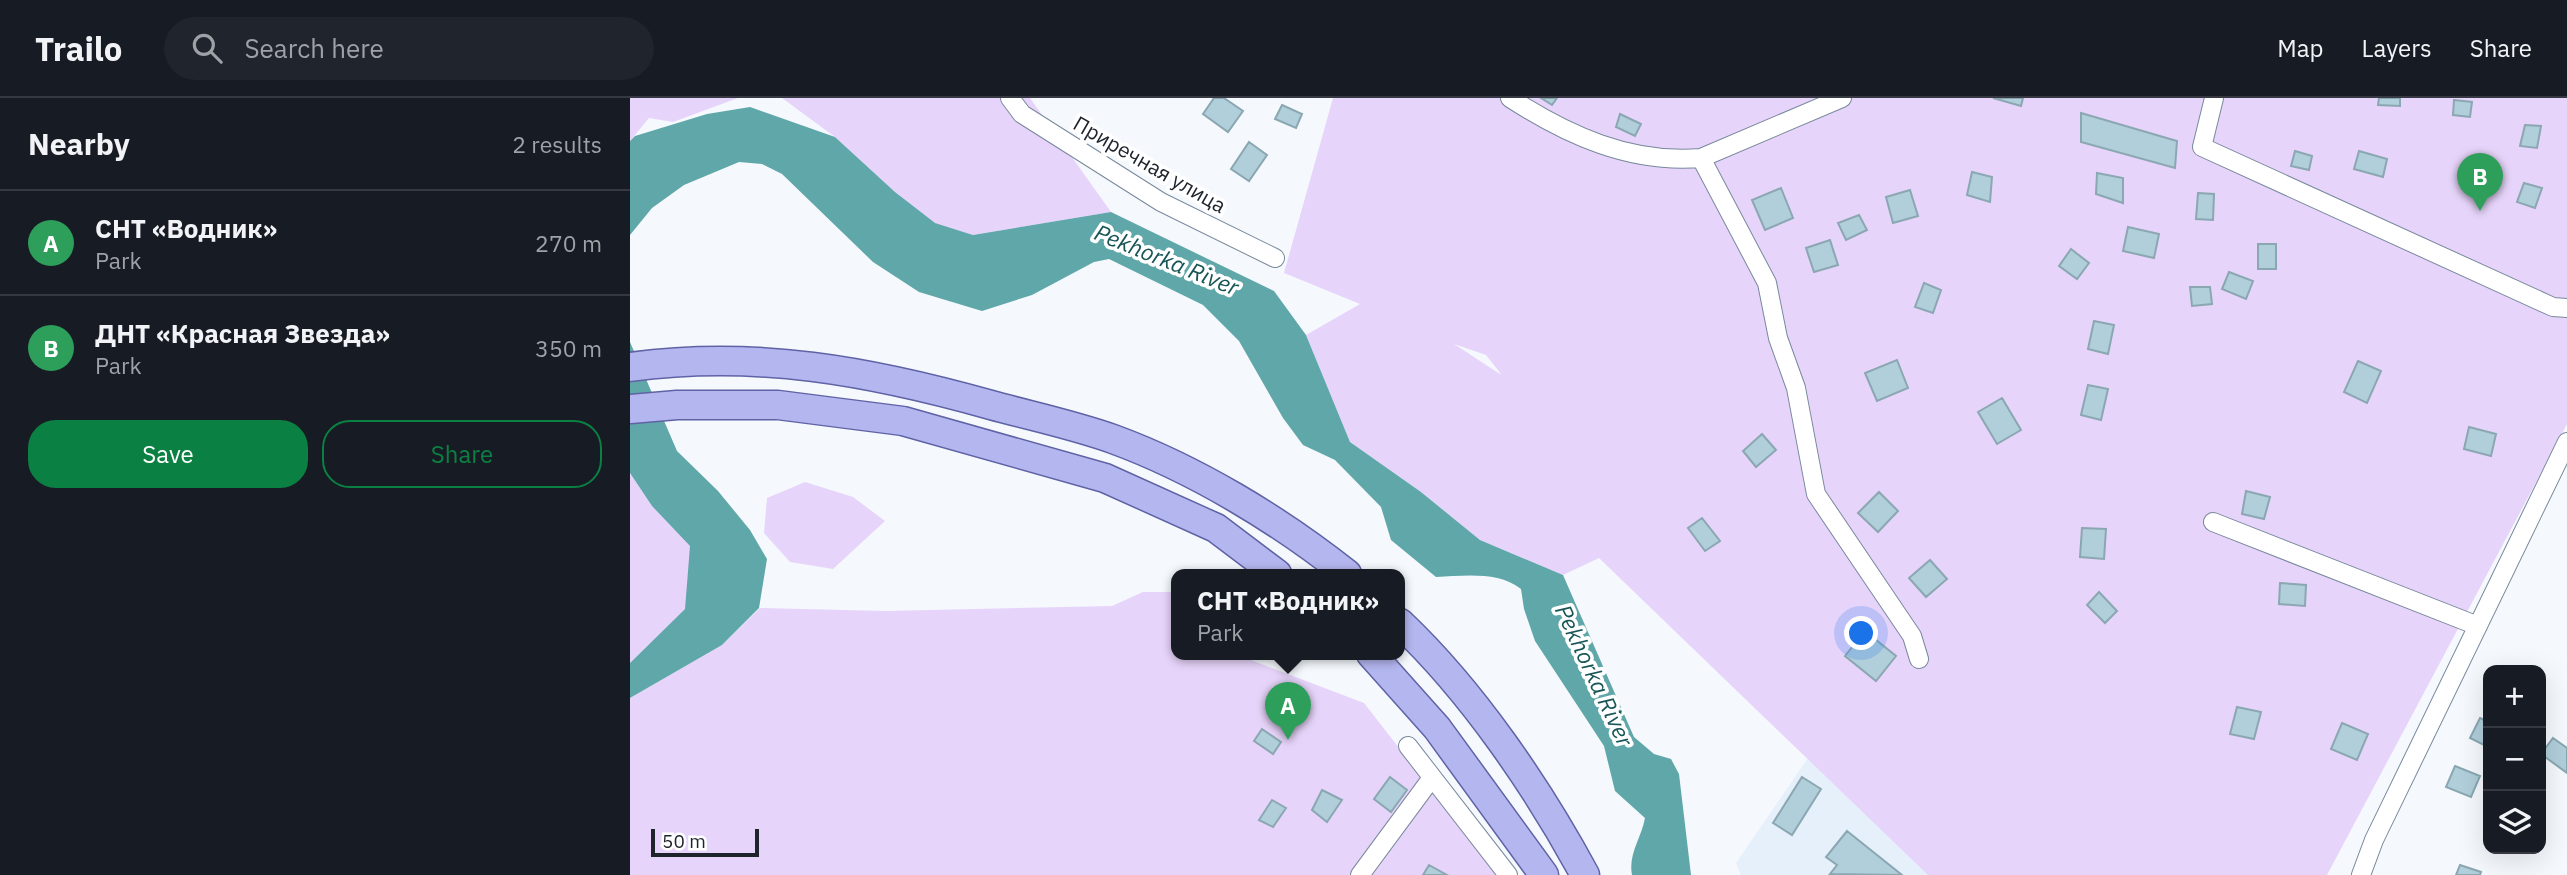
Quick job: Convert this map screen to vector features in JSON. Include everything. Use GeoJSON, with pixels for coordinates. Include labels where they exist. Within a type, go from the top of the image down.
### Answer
{"type":"FeatureCollection","features":[{"type":"Feature","properties":{"kind":"main road"},"geometry":{"type":"LineString","coordinates":[[630,367],[667,362],[788,362],[920,385],[1114,439],[1230,494],[1340,569]]}},
{"type":"Feature","properties":{"kind":"main road"},"geometry":{"type":"LineString","coordinates":[[630,409],[677,405],[778,405],[903,421],[1105,478],[1216,528],[1270,569]]}},
{"type":"Feature","properties":{"kind":"main road"},"geometry":{"type":"LineString","coordinates":[[1405,629],[1428,650],[1507,751],[1585,875]]}},
{"type":"Feature","properties":{"kind":"main road"},"geometry":{"type":"LineString","coordinates":[[1376,660],[1437,728],[1544,875]]}},
{"type":"Feature","properties":{"kind":"street","name":"Приречная улица"},"geometry":{"type":"LineString","coordinates":[[1010,98],[1022,114],[1139,188],[1275,258]]}},
{"type":"Feature","properties":{"kind":"street"},"geometry":{"type":"LineString","coordinates":[[1510,98],[1591,143],[1641,155],[1701,158],[1842,98]]}},
{"type":"Feature","properties":{"kind":"street"},"geometry":{"type":"LineString","coordinates":[[2214,98],[2202,147],[2553,307],[2567,308]]}},
{"type":"Feature","properties":{"kind":"street"},"geometry":{"type":"LineString","coordinates":[[1701,158],[1766,283],[1778,338],[1796,388],[1816,494],[1912,636],[1919,659]]}},
{"type":"Feature","properties":{"kind":"street"},"geometry":{"type":"LineString","coordinates":[[2361,875],[2374,840],[2567,442]]}},
{"type":"Feature","properties":{"kind":"street"},"geometry":{"type":"LineString","coordinates":[[2213,523],[2478,626]]}},
{"type":"Feature","properties":{"kind":"street"},"geometry":{"type":"LineString","coordinates":[[1408,746],[1508,875]]}},
{"type":"Feature","properties":{"kind":"street"},"geometry":{"type":"LineString","coordinates":[[1360,875],[1431,779]]}},
{"type":"Feature","properties":{"kind":"shaded area"},"geometry":{"type":"Polygon","coordinates":[[[630,98],[738,98],[673,122],[649,118],[630,141],[630,98]]]}},
{"type":"Feature","properties":{"kind":"shaded area"},"geometry":{"type":"Polygon","coordinates":[[[782,98],[1030,98],[1111,212],[973,235],[934,223],[895,192],[835,137],[782,98]]]}},
{"type":"Feature","properties":{"kind":"shaded area"},"geometry":{"type":"Polygon","coordinates":[[[1333,98],[2567,98],[2567,424],[2327,875],[1928,875],[1599,558],[1563,575],[1480,540],[1421,492],[1350,442],[1306,335],[1360,304],[1284,273],[1333,98]],[[1454,344],[1501,374],[1486,355],[1454,344]]]}},
{"type":"Feature","properties":{"kind":"shaded area"},"geometry":{"type":"Polygon","coordinates":[[[630,473],[652,506],[698,554],[685,609],[630,663],[630,473]]]}},
{"type":"Feature","properties":{"kind":"shaded area"},"geometry":{"type":"Polygon","coordinates":[[[805,482],[853,497],[885,521],[833,569],[790,562],[764,533],[767,498],[805,482]]]}},
{"type":"Feature","properties":{"kind":"shaded area"},"geometry":{"type":"Polygon","coordinates":[[[1143,592],[1171,592],[1171,660],[1251,660],[1364,703],[1498,875],[630,875],[630,698],[722,645],[760,608],[886,611],[1112,606],[1143,592]]]}},
{"type":"Feature","properties":{"kind":"shaded area"},"geometry":{"type":"Polygon","coordinates":[[[1810,755],[1932,875],[1741,875],[1736,863],[1810,755]]]}},
{"type":"Feature","properties":{"kind":"water","name":"Pekhorka River"},"geometry":{"type":"Polygon","coordinates":[[[750,107],[835,137],[895,192],[935,223],[973,235],[1111,212],[1274,291],[1306,335],[1350,442],[1421,492],[1480,540],[1563,575],[1634,737],[1654,754],[1671,759],[1679,774],[1691,875],[1632,875],[1633,853],[1645,818],[1615,791],[1604,746],[1535,641],[1524,609],[1521,589],[1502,579],[1491,577],[1436,577],[1391,540],[1381,507],[1335,460],[1303,445],[1283,418],[1239,341],[1203,305],[1109,259],[1094,262],[1032,295],[982,311],[919,292],[873,262],[782,174],[762,164],[739,162],[684,185],[652,208],[630,235],[630,141],[635,136],[707,114],[750,107]]]}},
{"type":"Feature","properties":{"kind":"water"},"geometry":{"type":"Polygon","coordinates":[[[630,342],[677,451],[718,491],[750,530],[767,559],[759,608],[722,645],[630,698],[630,663],[685,609],[690,546],[652,506],[630,473],[630,342]]]}},
{"type":"Feature","properties":{"kind":"building"},"geometry":{"type":"Polygon","coordinates":[[[1214,98],[1224,98],[1243,111],[1228,132],[1203,114],[1214,98]]]}},
{"type":"Feature","properties":{"kind":"building"},"geometry":{"type":"Polygon","coordinates":[[[1541,98],[1557,98],[1552,105],[1541,98]]]}},
{"type":"Feature","properties":{"kind":"building"},"geometry":{"type":"Polygon","coordinates":[[[1993,98],[2023,98],[2021,106],[1993,98]]]}},
{"type":"Feature","properties":{"kind":"building"},"geometry":{"type":"Polygon","coordinates":[[[2379,98],[2400,98],[2400,106],[2378,105],[2379,98]]]}},
{"type":"Feature","properties":{"kind":"building"},"geometry":{"type":"Polygon","coordinates":[[[2454,100],[2472,102],[2470,117],[2453,115],[2454,100]]]}},
{"type":"Feature","properties":{"kind":"building"},"geometry":{"type":"Polygon","coordinates":[[[1282,105],[1302,114],[1296,128],[1275,119],[1282,105]]]}},
{"type":"Feature","properties":{"kind":"building"},"geometry":{"type":"Polygon","coordinates":[[[2081,113],[2177,141],[2175,168],[2081,142],[2081,113]]]}},
{"type":"Feature","properties":{"kind":"building"},"geometry":{"type":"Polygon","coordinates":[[[1620,114],[1641,124],[1635,136],[1616,127],[1620,114]]]}},
{"type":"Feature","properties":{"kind":"building"},"geometry":{"type":"Polygon","coordinates":[[[2525,125],[2541,126],[2537,148],[2520,146],[2525,125]]]}},
{"type":"Feature","properties":{"kind":"building"},"geometry":{"type":"Polygon","coordinates":[[[1249,142],[1267,155],[1249,181],[1231,169],[1249,142]]]}},
{"type":"Feature","properties":{"kind":"building"},"geometry":{"type":"Polygon","coordinates":[[[2295,151],[2312,156],[2309,170],[2291,166],[2295,151]]]}},
{"type":"Feature","properties":{"kind":"building"},"geometry":{"type":"Polygon","coordinates":[[[2359,151],[2387,159],[2383,177],[2354,169],[2359,151]]]}},
{"type":"Feature","properties":{"kind":"building"},"geometry":{"type":"Polygon","coordinates":[[[1972,172],[1992,177],[1990,202],[1967,195],[1972,172]]]}},
{"type":"Feature","properties":{"kind":"building"},"geometry":{"type":"Polygon","coordinates":[[[2097,173],[2123,178],[2123,203],[2096,194],[2097,173]]]}},
{"type":"Feature","properties":{"kind":"building"},"geometry":{"type":"Polygon","coordinates":[[[2524,183],[2542,188],[2535,208],[2517,202],[2524,183]]]}},
{"type":"Feature","properties":{"kind":"building"},"geometry":{"type":"Polygon","coordinates":[[[1781,188],[1793,218],[1765,230],[1752,200],[1781,188]]]}},
{"type":"Feature","properties":{"kind":"building"},"geometry":{"type":"Polygon","coordinates":[[[1910,190],[1918,216],[1893,223],[1886,197],[1910,190]]]}},
{"type":"Feature","properties":{"kind":"building"},"geometry":{"type":"Polygon","coordinates":[[[2198,193],[2214,194],[2213,220],[2196,219],[2198,193]]]}},
{"type":"Feature","properties":{"kind":"building"},"geometry":{"type":"Polygon","coordinates":[[[1859,215],[1867,230],[1846,240],[1838,223],[1859,215]]]}},
{"type":"Feature","properties":{"kind":"building"},"geometry":{"type":"Polygon","coordinates":[[[2128,227],[2159,234],[2154,258],[2123,251],[2128,227]]]}},
{"type":"Feature","properties":{"kind":"building"},"geometry":{"type":"Polygon","coordinates":[[[1830,240],[1838,265],[1814,272],[1806,248],[1830,240]]]}},
{"type":"Feature","properties":{"kind":"building"},"geometry":{"type":"Polygon","coordinates":[[[2258,244],[2276,244],[2276,269],[2258,269],[2258,244]]]}},
{"type":"Feature","properties":{"kind":"building"},"geometry":{"type":"Polygon","coordinates":[[[2071,249],[2089,263],[2077,279],[2059,266],[2071,249]]]}},
{"type":"Feature","properties":{"kind":"building"},"geometry":{"type":"Polygon","coordinates":[[[2229,272],[2253,281],[2246,299],[2222,289],[2229,272]]]}},
{"type":"Feature","properties":{"kind":"building"},"geometry":{"type":"Polygon","coordinates":[[[1924,283],[1941,290],[1933,313],[1915,307],[1924,283]]]}},
{"type":"Feature","properties":{"kind":"building"},"geometry":{"type":"Polygon","coordinates":[[[2190,287],[2210,287],[2212,304],[2192,306],[2190,287]]]}},
{"type":"Feature","properties":{"kind":"building"},"geometry":{"type":"Polygon","coordinates":[[[2094,321],[2114,325],[2108,354],[2088,349],[2094,321]]]}},
{"type":"Feature","properties":{"kind":"building"},"geometry":{"type":"Polygon","coordinates":[[[1897,360],[1908,388],[1877,401],[1865,373],[1897,360]]]}},
{"type":"Feature","properties":{"kind":"building"},"geometry":{"type":"Polygon","coordinates":[[[2358,361],[2381,371],[2367,403],[2344,392],[2358,361]]]}},
{"type":"Feature","properties":{"kind":"building"},"geometry":{"type":"Polygon","coordinates":[[[2088,385],[2108,389],[2101,420],[2081,415],[2088,385]]]}},
{"type":"Feature","properties":{"kind":"building"},"geometry":{"type":"Polygon","coordinates":[[[2002,398],[2021,430],[1997,444],[1978,412],[2002,398]]]}},
{"type":"Feature","properties":{"kind":"building"},"geometry":{"type":"Polygon","coordinates":[[[2469,427],[2496,434],[2491,456],[2464,449],[2469,427]]]}},
{"type":"Feature","properties":{"kind":"building"},"geometry":{"type":"Polygon","coordinates":[[[1762,434],[1776,450],[1756,467],[1743,451],[1762,434]]]}},
{"type":"Feature","properties":{"kind":"building"},"geometry":{"type":"Polygon","coordinates":[[[2246,491],[2270,497],[2264,519],[2242,514],[2246,491]]]}},
{"type":"Feature","properties":{"kind":"building"},"geometry":{"type":"Polygon","coordinates":[[[1879,492],[1898,511],[1878,532],[1858,513],[1879,492]]]}},
{"type":"Feature","properties":{"kind":"building"},"geometry":{"type":"Polygon","coordinates":[[[1702,518],[1720,541],[1705,551],[1688,528],[1702,518]]]}},
{"type":"Feature","properties":{"kind":"building"},"geometry":{"type":"Polygon","coordinates":[[[2082,528],[2106,529],[2104,559],[2080,557],[2082,528]]]}},
{"type":"Feature","properties":{"kind":"building"},"geometry":{"type":"Polygon","coordinates":[[[1930,560],[1947,579],[1926,597],[1909,578],[1930,560]]]}},
{"type":"Feature","properties":{"kind":"building"},"geometry":{"type":"Polygon","coordinates":[[[2280,583],[2306,585],[2305,606],[2279,604],[2280,583]]]}},
{"type":"Feature","properties":{"kind":"building"},"geometry":{"type":"Polygon","coordinates":[[[2099,592],[2117,611],[2105,623],[2087,605],[2099,592]]]}},
{"type":"Feature","properties":{"kind":"building"},"geometry":{"type":"Polygon","coordinates":[[[1865,631],[1896,656],[1876,681],[1845,656],[1865,631]]]}},
{"type":"Feature","properties":{"kind":"building"},"geometry":{"type":"Polygon","coordinates":[[[2237,707],[2261,712],[2254,739],[2230,734],[2237,707]]]}},
{"type":"Feature","properties":{"kind":"building"},"geometry":{"type":"Polygon","coordinates":[[[2480,718],[2483,720],[2483,744],[2470,738],[2480,718]]]}},
{"type":"Feature","properties":{"kind":"building"},"geometry":{"type":"Polygon","coordinates":[[[2342,723],[2368,734],[2357,760],[2331,749],[2342,723]]]}},
{"type":"Feature","properties":{"kind":"building"},"geometry":{"type":"Polygon","coordinates":[[[1262,729],[1281,742],[1273,754],[1254,741],[1262,729]]]}},
{"type":"Feature","properties":{"kind":"building"},"geometry":{"type":"Polygon","coordinates":[[[2553,738],[2567,748],[2567,773],[2546,758],[2546,747],[2553,738]]]}},
{"type":"Feature","properties":{"kind":"building"},"geometry":{"type":"Polygon","coordinates":[[[2455,766],[2480,776],[2471,797],[2446,787],[2455,766]]]}},
{"type":"Feature","properties":{"kind":"building"},"geometry":{"type":"Polygon","coordinates":[[[1390,777],[1407,790],[1391,812],[1374,799],[1390,777]]]}},
{"type":"Feature","properties":{"kind":"building"},"geometry":{"type":"Polygon","coordinates":[[[1802,777],[1821,789],[1792,835],[1773,823],[1802,777]]]}},
{"type":"Feature","properties":{"kind":"building"},"geometry":{"type":"Polygon","coordinates":[[[1322,790],[1342,800],[1327,822],[1312,810],[1322,790]]]}},
{"type":"Feature","properties":{"kind":"building"},"geometry":{"type":"Polygon","coordinates":[[[1272,800],[1286,808],[1273,827],[1259,820],[1272,800]]]}},
{"type":"Feature","properties":{"kind":"building"},"geometry":{"type":"Polygon","coordinates":[[[1847,831],[1902,875],[1830,874],[1837,865],[1826,857],[1847,831]]]}},
{"type":"Feature","properties":{"kind":"building"},"geometry":{"type":"Polygon","coordinates":[[[1429,865],[1447,875],[1423,875],[1429,865]]]}},
{"type":"Feature","properties":{"kind":"building"},"geometry":{"type":"Polygon","coordinates":[[[2460,865],[2481,872],[2480,875],[2456,875],[2460,865]]]}},
{"type":"Feature","properties":{"kind":"place","name":"ДНТ «Красная Звезда»"},"geometry":{"type":"Point","coordinates":[2480,211]}},
{"type":"Feature","properties":{"kind":"place","name":"СНТ «Водник»"},"geometry":{"type":"Point","coordinates":[1288,740]}}]}
